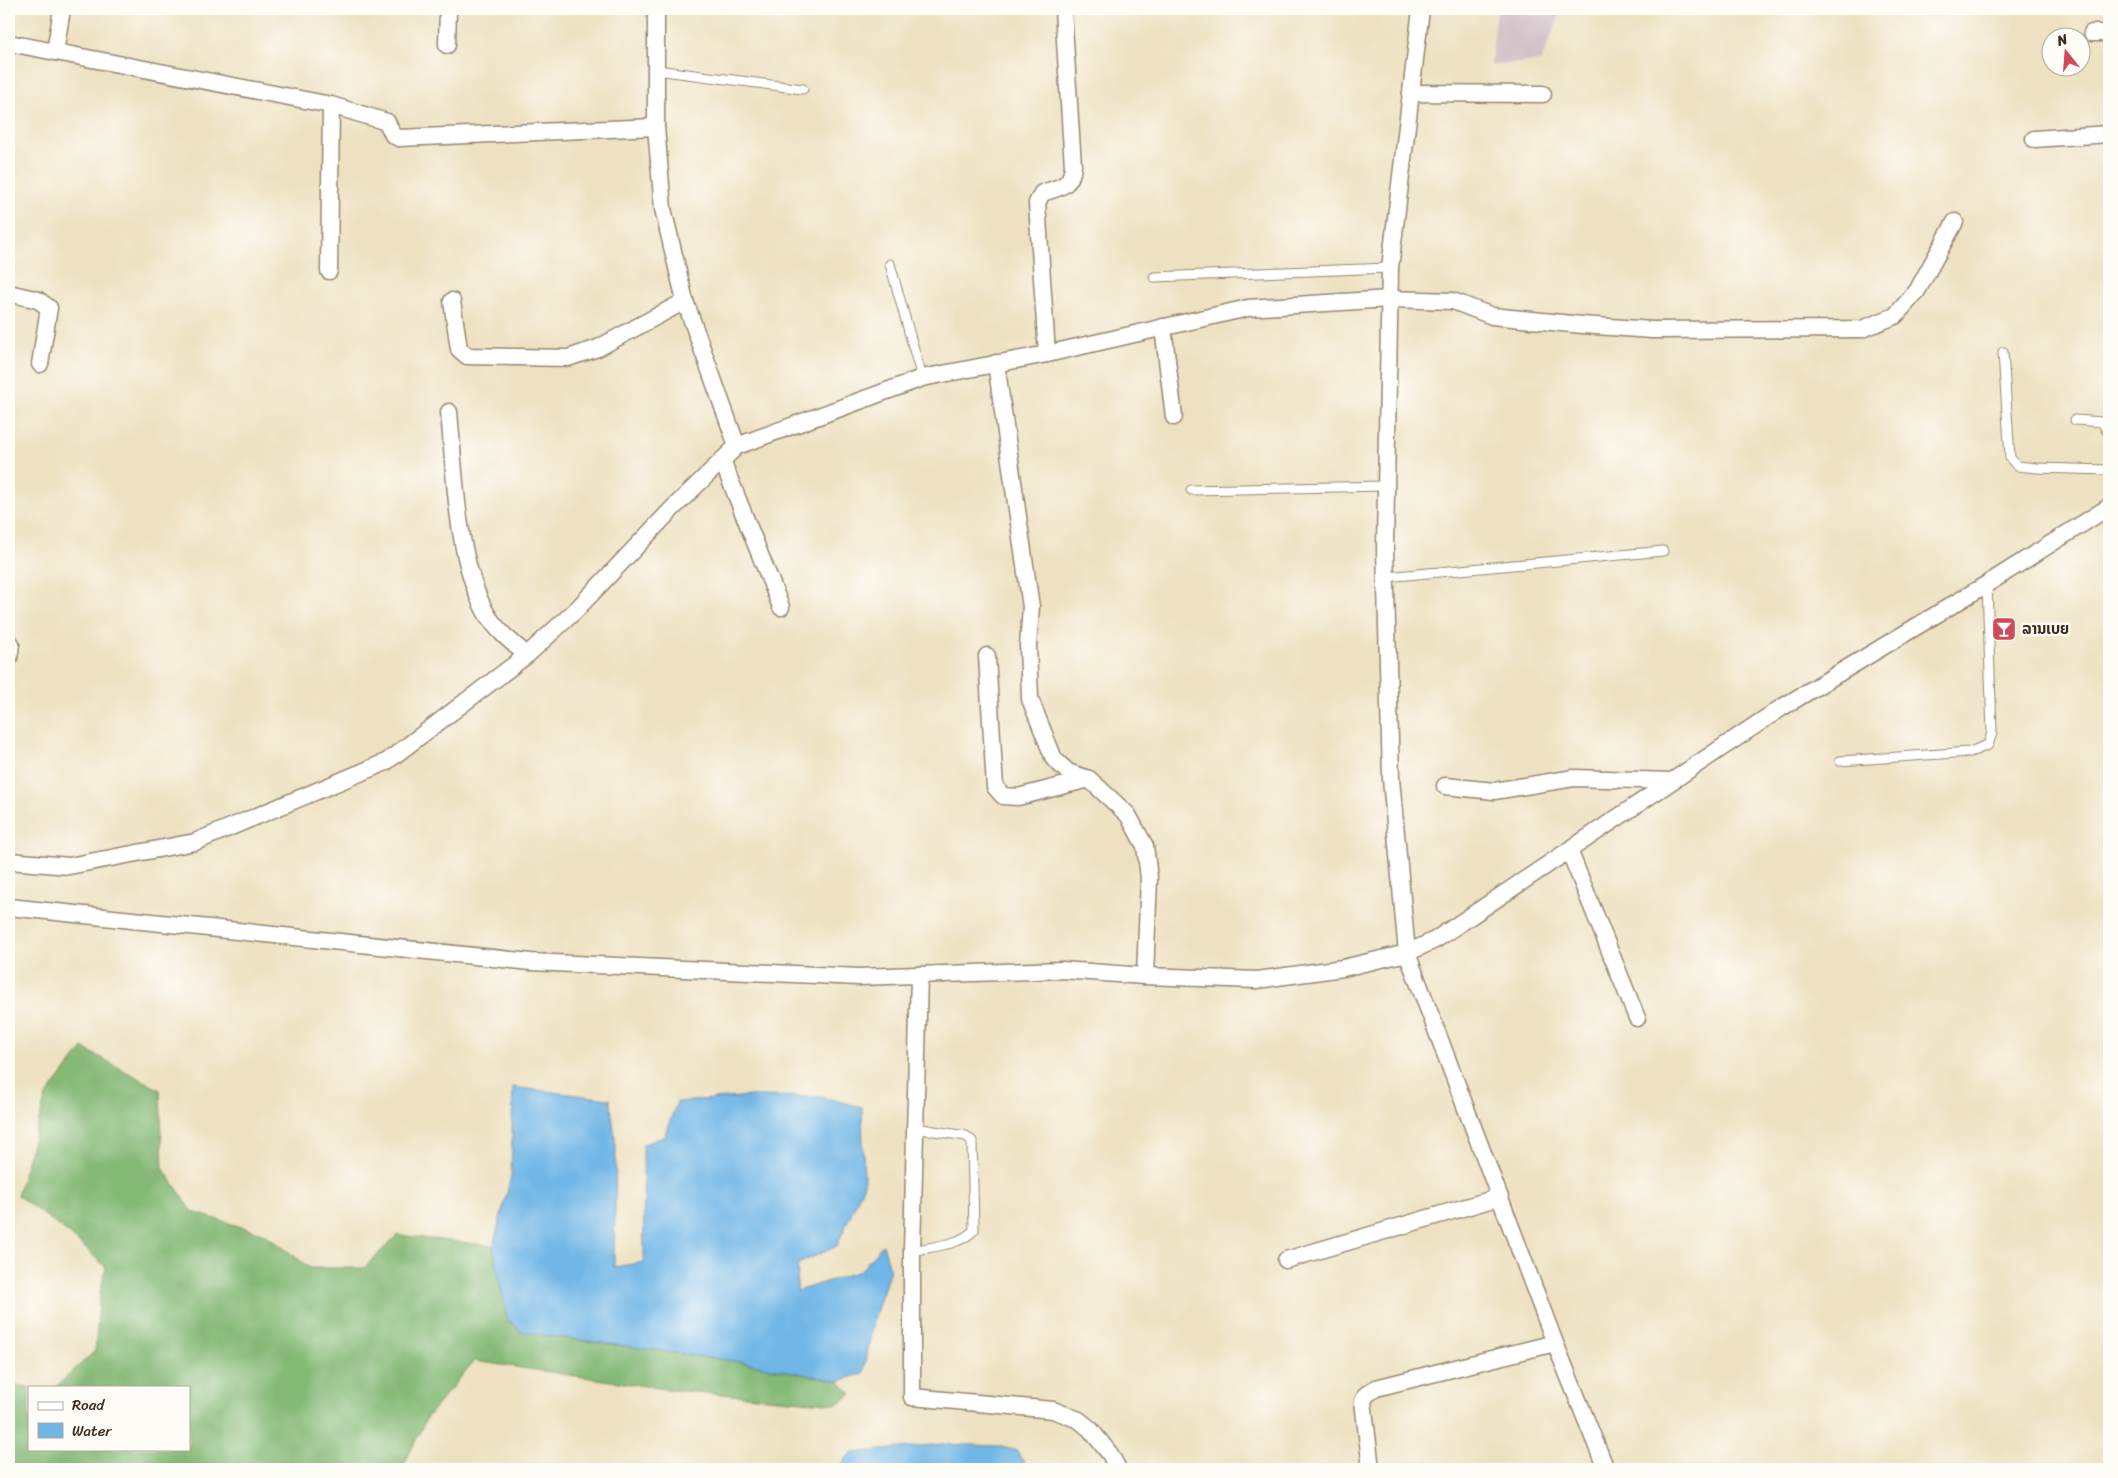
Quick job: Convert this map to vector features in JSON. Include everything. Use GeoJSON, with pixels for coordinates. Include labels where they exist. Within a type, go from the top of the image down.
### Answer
{"type":"FeatureCollection","features":[{"type":"Feature","properties":{"kind":"street"},"geometry":{"type":"LineString","coordinates":[[55,52],[62,9]]}},
{"type":"Feature","properties":{"kind":"street"},"geometry":{"type":"LineString","coordinates":[[447,45],[448,9]]}},
{"type":"Feature","properties":{"kind":"street"},"geometry":{"type":"LineString","coordinates":[[656,9],[656,127],[663,209],[685,301],[737,446]]}},
{"type":"Feature","properties":{"kind":"street"},"geometry":{"type":"LineString","coordinates":[[1047,354],[1037,203],[1042,193],[1065,185],[1072,177],[1073,166],[1063,9]]}},
{"type":"Feature","properties":{"kind":"street"},"geometry":{"type":"LineString","coordinates":[[1421,9],[1390,268],[1386,486],[1386,576],[1391,778],[1407,954],[1555,1343],[1606,1469]]}},
{"type":"Feature","properties":{"kind":"street"},"geometry":{"type":"LineString","coordinates":[[2092,33],[2109,33]]}},
{"type":"Feature","properties":{"kind":"street"},"geometry":{"type":"LineString","coordinates":[[9,44],[332,105],[387,122],[393,135],[399,138],[656,127]]}},
{"type":"Feature","properties":{"kind":"street"},"geometry":{"type":"LineString","coordinates":[[1411,93],[1543,94]]}},
{"type":"Feature","properties":{"kind":"street"},"geometry":{"type":"LineString","coordinates":[[329,271],[332,105]]}},
{"type":"Feature","properties":{"kind":"street"},"geometry":{"type":"LineString","coordinates":[[2034,139],[2109,134]]}},
{"type":"Feature","properties":{"kind":"street"},"geometry":{"type":"LineString","coordinates":[[9,861],[69,866],[195,842],[386,762],[527,655],[576,610],[672,508],[737,446],[922,378],[1047,354],[1248,308],[1389,299],[1453,301],[1492,316],[1582,326],[1652,330],[1862,329],[1895,316],[1917,290],[1955,222]]}},
{"type":"Feature","properties":{"kind":"street"},"geometry":{"type":"LineString","coordinates":[[9,293],[38,300],[49,308],[40,364]]}},
{"type":"Feature","properties":{"kind":"street"},"geometry":{"type":"LineString","coordinates":[[452,301],[459,349],[467,356],[568,358],[598,348],[685,301]]}},
{"type":"Feature","properties":{"kind":"street"},"geometry":{"type":"LineString","coordinates":[[1163,327],[1174,417]]}},
{"type":"Feature","properties":{"kind":"street"},"geometry":{"type":"LineString","coordinates":[[996,363],[1031,606],[1028,646],[1030,699],[1054,759],[1068,772],[1089,779],[1128,815],[1145,846],[1149,878],[1145,976]]}},
{"type":"Feature","properties":{"kind":"street"},"geometry":{"type":"LineString","coordinates":[[449,412],[460,518],[468,567],[485,611],[501,633],[527,655]]}},
{"type":"Feature","properties":{"kind":"street"},"geometry":{"type":"LineString","coordinates":[[722,460],[781,607]]}},
{"type":"Feature","properties":{"kind":"street"},"geometry":{"type":"LineString","coordinates":[[9,907],[531,962],[859,977],[1062,970],[1145,976],[1257,980],[1343,968],[1407,954],[1435,940],[1781,708],[1987,584],[2109,507]]}},
{"type":"Feature","properties":{"kind":"street"},"geometry":{"type":"LineString","coordinates":[[987,656],[995,787],[1003,796],[1018,797],[1089,779]]}},
{"type":"Feature","properties":{"kind":"street"},"geometry":{"type":"LineString","coordinates":[[1444,786],[1494,791],[1574,778],[1671,781]]}},
{"type":"Feature","properties":{"kind":"street"},"geometry":{"type":"LineString","coordinates":[[1569,850],[1637,1018]]}},
{"type":"Feature","properties":{"kind":"street"},"geometry":{"type":"LineString","coordinates":[[919,975],[912,1251],[912,1397],[1053,1410],[1079,1420],[1110,1454],[1118,1469]]}},
{"type":"Feature","properties":{"kind":"street"},"geometry":{"type":"LineString","coordinates":[[1286,1260],[1500,1196]]}},
{"type":"Feature","properties":{"kind":"street"},"geometry":{"type":"LineString","coordinates":[[1371,1469],[1363,1401],[1376,1388],[1555,1343]]}},
{"type":"Feature","properties":{"kind":"lane"},"geometry":{"type":"LineString","coordinates":[[656,70],[803,89]]}},
{"type":"Feature","properties":{"kind":"lane"},"geometry":{"type":"LineString","coordinates":[[890,264],[922,378]]}},
{"type":"Feature","properties":{"kind":"lane"},"geometry":{"type":"LineString","coordinates":[[1154,277],[1390,268]]}},
{"type":"Feature","properties":{"kind":"lane"},"geometry":{"type":"LineString","coordinates":[[2004,352],[2010,458],[2017,466],[2109,470]]}},
{"type":"Feature","properties":{"kind":"lane"},"geometry":{"type":"LineString","coordinates":[[2075,420],[2102,422],[2109,434]]}},
{"type":"Feature","properties":{"kind":"lane"},"geometry":{"type":"LineString","coordinates":[[1191,490],[1386,486]]}},
{"type":"Feature","properties":{"kind":"lane"},"geometry":{"type":"LineString","coordinates":[[1386,576],[1663,551]]}},
{"type":"Feature","properties":{"kind":"lane"},"geometry":{"type":"LineString","coordinates":[[1840,761],[1970,752],[1988,746],[1992,733],[1987,584]]}},
{"type":"Feature","properties":{"kind":"lane"},"geometry":{"type":"LineString","coordinates":[[912,1251],[959,1241],[974,1230],[972,1141],[966,1136],[915,1128]]}},
{"type":"Feature","properties":{"kind":"shaded area"},"geometry":{"type":"Polygon","coordinates":[[[1497,9],[1562,9],[1541,61],[1491,65],[1497,9]]]}},
{"type":"Feature","properties":{"kind":"green space"},"geometry":{"type":"Polygon","coordinates":[[[83,1048],[160,1090],[163,1168],[193,1212],[265,1234],[310,1268],[364,1268],[397,1235],[493,1246],[507,1319],[522,1332],[741,1362],[839,1381],[852,1394],[837,1404],[672,1390],[474,1361],[427,1417],[402,1469],[9,1469],[9,1385],[28,1387],[28,1450],[190,1450],[190,1386],[57,1386],[95,1351],[100,1292],[106,1267],[67,1232],[17,1195],[46,1096],[83,1048]]]}},
{"type":"Feature","properties":{"kind":"water"},"geometry":{"type":"Polygon","coordinates":[[[513,1087],[610,1099],[616,1147],[614,1267],[644,1262],[643,1144],[664,1137],[677,1102],[751,1096],[821,1097],[862,1107],[864,1184],[837,1246],[798,1264],[797,1291],[860,1271],[883,1244],[890,1269],[873,1322],[864,1373],[839,1381],[741,1362],[522,1332],[507,1319],[493,1246],[511,1177],[513,1087]]]}},
{"type":"Feature","properties":{"kind":"water"},"geometry":{"type":"Polygon","coordinates":[[[942,1444],[998,1446],[1017,1451],[1026,1465],[1026,1469],[837,1469],[851,1453],[942,1444]]]}},
{"type":"Feature","properties":{"kind":"place","name":"ລານເບຍ"},"geometry":{"type":"Point","coordinates":[2004,629]}}]}
